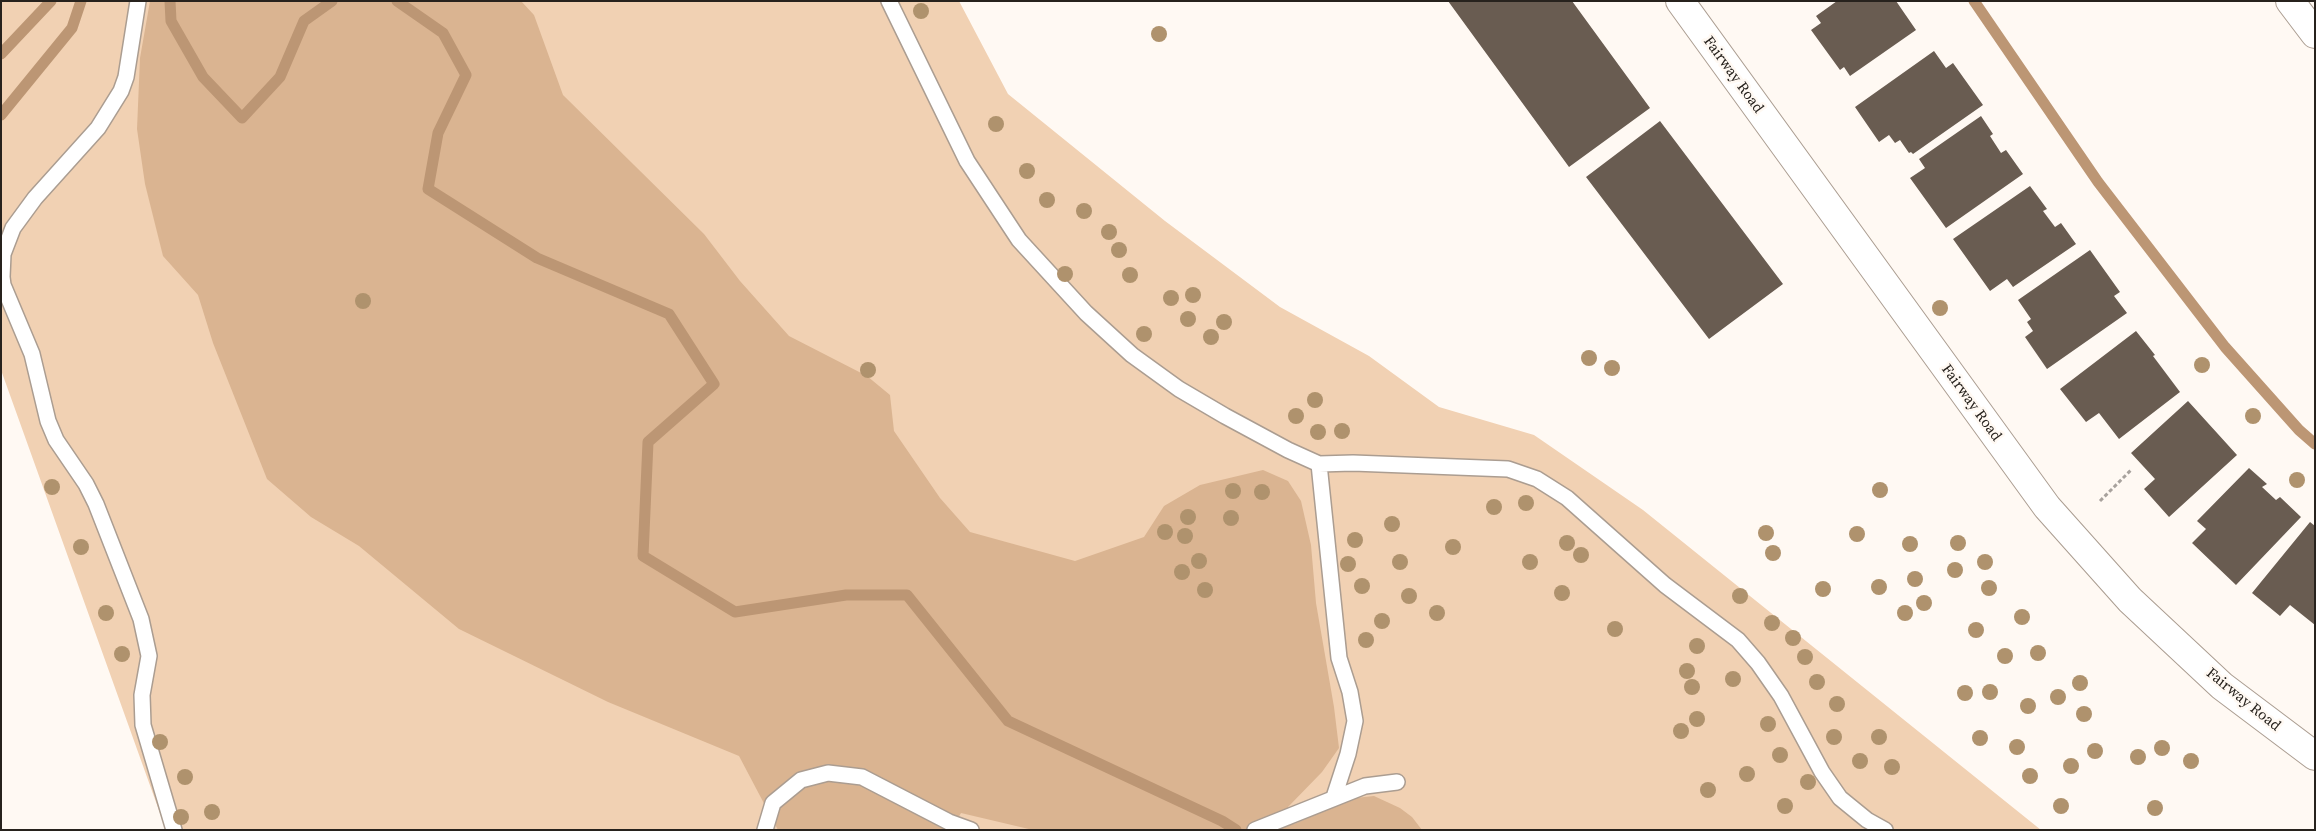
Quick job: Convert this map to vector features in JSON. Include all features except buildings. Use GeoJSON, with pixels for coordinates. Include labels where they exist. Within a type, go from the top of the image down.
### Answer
{"type":"FeatureCollection","features":[{"type":"Feature","properties":{"kind":"street","name":"Fairway Road"},"geometry":{"type":"LineString","coordinates":[[1680,1],[2046,507],[2130,600],[2222,686],[2315,756]]}},
{"type":"Feature","properties":{"kind":"street"},"geometry":{"type":"LineString","coordinates":[[2290,1],[2315,34]]}},
{"type":"Feature","properties":{"kind":"lane"},"geometry":{"type":"LineString","coordinates":[[138,1],[126,77],[121,91],[98,128],[35,198],[13,228],[3,254],[2,277],[3,286],[32,354],[48,421],[56,440],[86,484],[96,504],[143,626],[149,656],[142,695],[142,726],[174,830]]}},
{"type":"Feature","properties":{"kind":"lane"},"geometry":{"type":"LineString","coordinates":[[889,1],[967,161],[1019,240],[1052,279],[1086,313],[1140,361],[1225,416],[1288,450],[1319,464],[1353,463],[1508,469],[1537,479],[1567,498],[1665,585],[1738,640],[1758,662],[1781,696],[1822,772],[1840,798],[1867,820],[1885,830]]}},
{"type":"Feature","properties":{"kind":"lane"},"geometry":{"type":"LineString","coordinates":[[1319,464],[1339,658],[1350,692],[1355,720],[1348,754],[1334,797]]}},
{"type":"Feature","properties":{"kind":"lane"},"geometry":{"type":"LineString","coordinates":[[765,830],[773,803],[801,780],[828,773],[862,777],[949,822],[971,830]]}},
{"type":"Feature","properties":{"kind":"lane"},"geometry":{"type":"LineString","coordinates":[[1255,830],[1292,817],[1334,797],[1365,786],[1397,782]]}},
{"type":"Feature","properties":{"kind":"path"},"geometry":{"type":"LineString","coordinates":[[2100,501],[2132,469]]}},
{"type":"Feature","properties":{"kind":"shaded area"},"geometry":{"type":"Polygon","coordinates":[[[1,1],[959,1],[1008,94],[1165,221],[1280,307],[1369,356],[1439,407],[1534,435],[1643,510],[2041,830],[166,830],[1,370],[1,1]]]}},
{"type":"Feature","properties":{"kind":"shaded area"},"geometry":{"type":"Polygon","coordinates":[[[150,1],[521,1],[534,15],[563,95],[704,234],[740,281],[789,336],[867,376],[890,395],[894,431],[940,498],[970,532],[1075,561],[1144,537],[1164,506],[1200,485],[1263,470],[1288,481],[1301,501],[1311,545],[1316,603],[1339,748],[1322,772],[1288,807],[1294,824],[1355,798],[1374,796],[1400,808],[1412,817],[1422,830],[1033,830],[961,813],[951,830],[778,830],[739,756],[608,702],[459,629],[359,546],[311,517],[267,479],[213,343],[198,295],[163,256],[145,184],[137,129],[140,58],[150,1]]]}},
{"type":"Feature","properties":{"kind":"waterway"},"geometry":{"type":"LineString","coordinates":[[1,54],[51,1]]}},
{"type":"Feature","properties":{"kind":"waterway"},"geometry":{"type":"LineString","coordinates":[[1,115],[72,28],[81,1]]}},
{"type":"Feature","properties":{"kind":"waterway"},"geometry":{"type":"LineString","coordinates":[[170,1],[171,21],[203,77],[242,118],[280,77],[304,21],[332,1]]}},
{"type":"Feature","properties":{"kind":"waterway"},"geometry":{"type":"LineString","coordinates":[[397,1],[443,33],[466,75],[438,133],[428,189],[537,258],[669,314],[714,384],[648,442],[643,556],[735,612],[846,595],[907,595],[1008,721],[1222,821],[1236,830]]}},
{"type":"Feature","properties":{"kind":"waterway"},"geometry":{"type":"LineString","coordinates":[[1974,1],[2098,182],[2225,347],[2299,430],[2315,444]]}}]}
